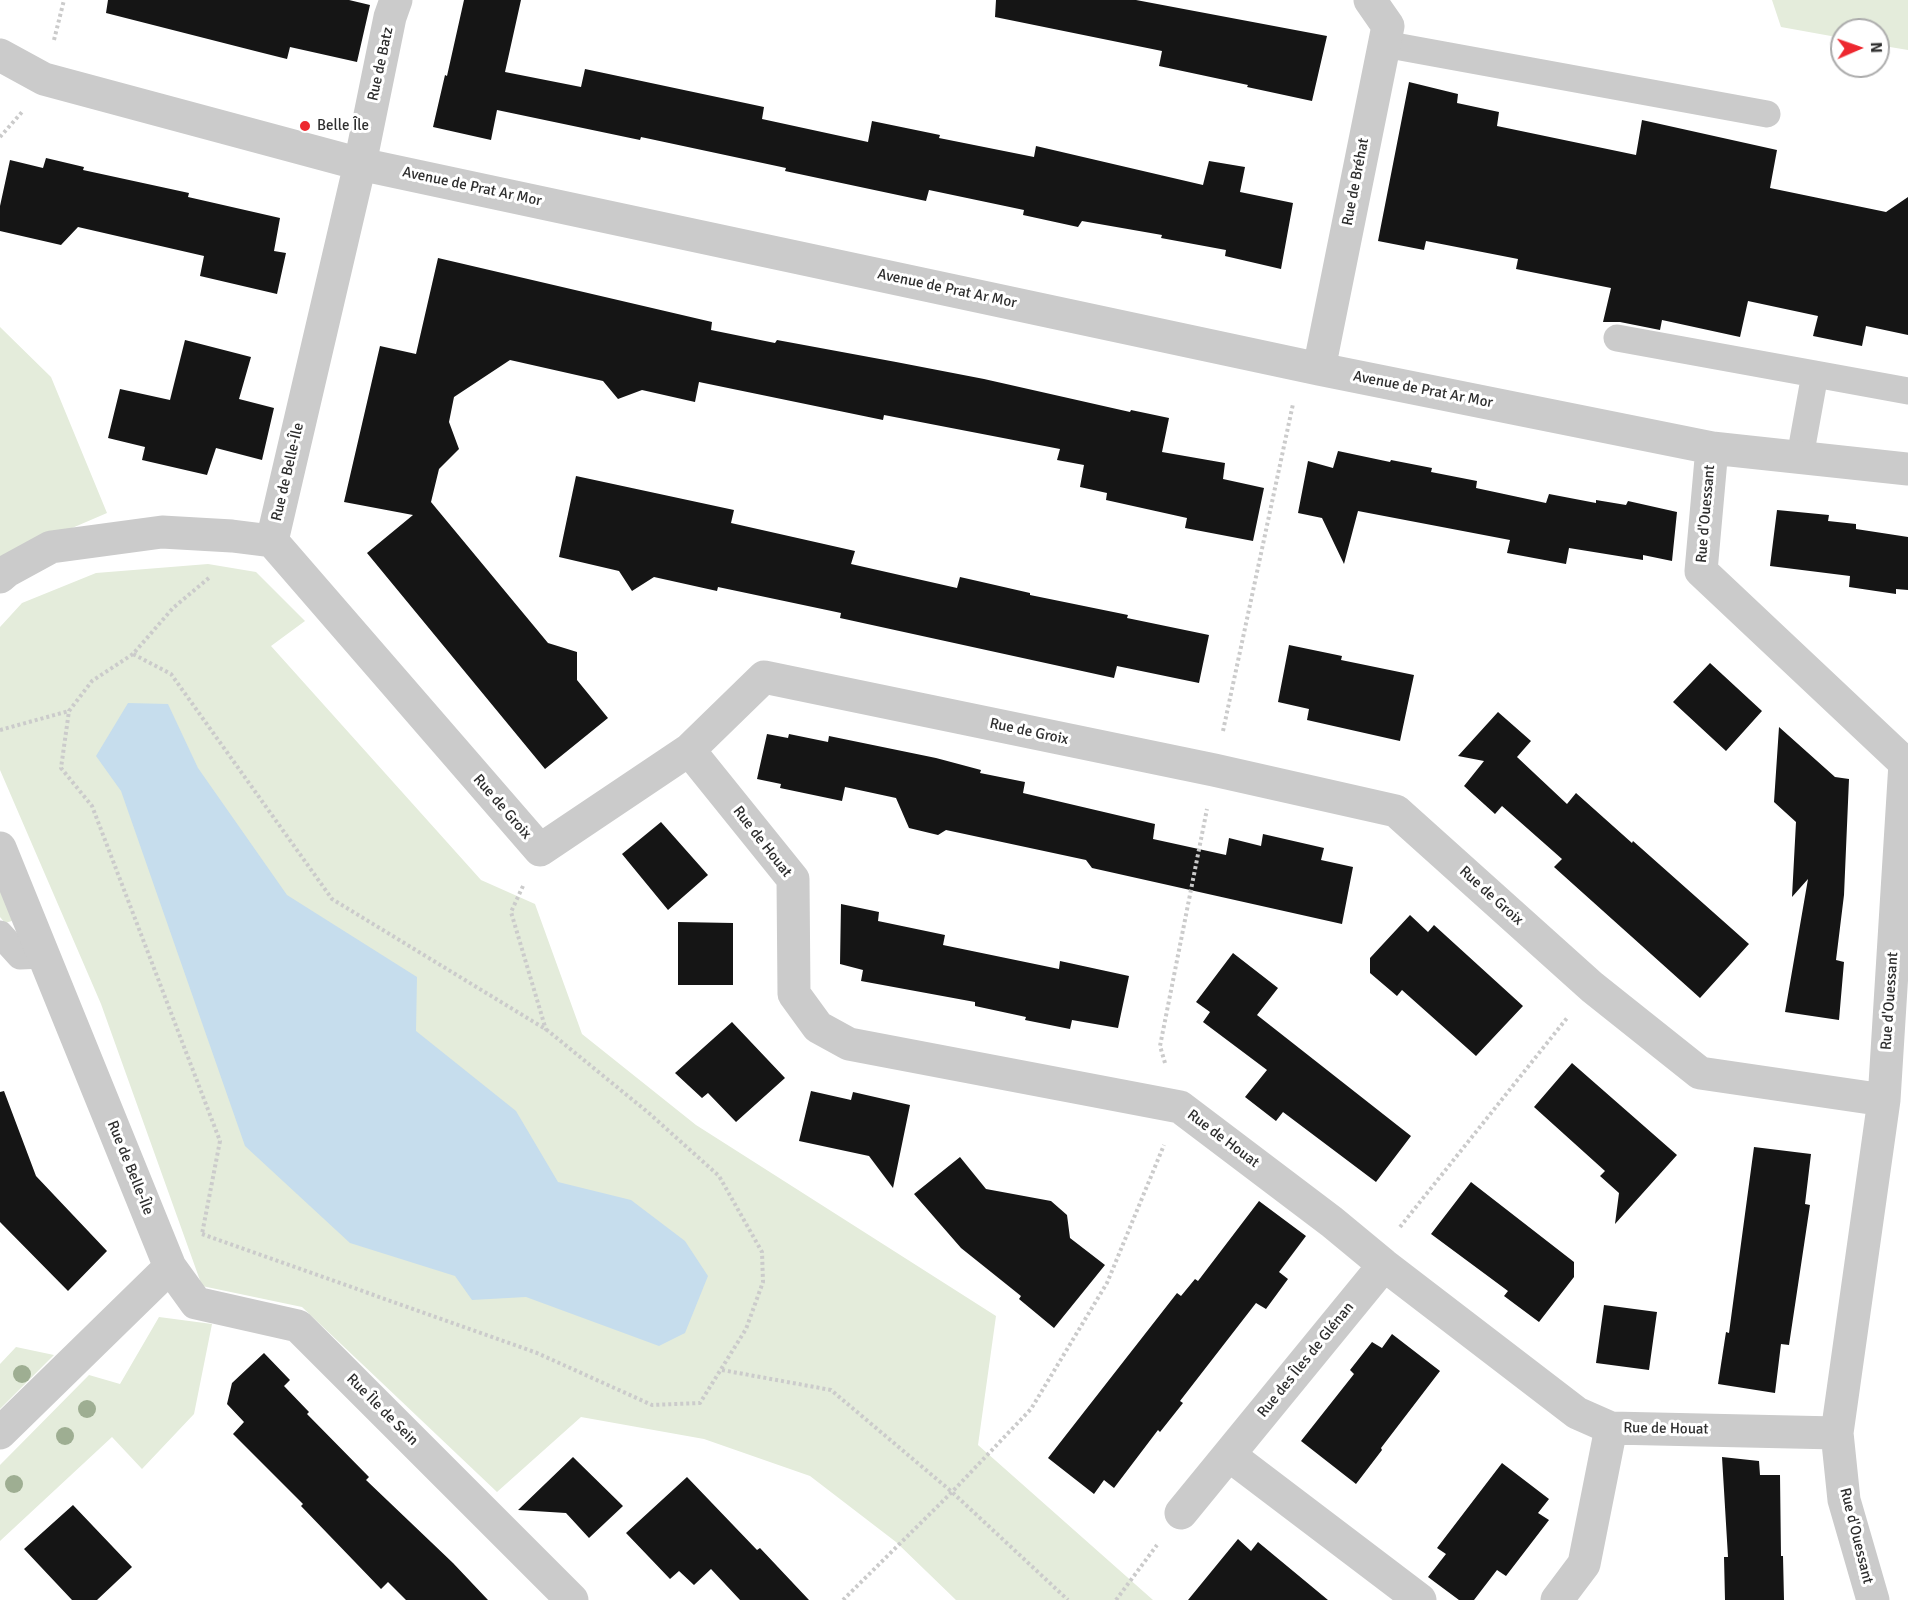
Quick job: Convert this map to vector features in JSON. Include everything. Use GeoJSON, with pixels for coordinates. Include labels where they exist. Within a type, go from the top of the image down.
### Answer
{"type":"FeatureCollection","features":[{"type":"Feature","properties":{"kind":"street","name":"Rue de Batz"},"geometry":{"type":"LineString","coordinates":[[360,164],[390,17],[396,0]]}},
{"type":"Feature","properties":{"kind":"street","name":"Rue de Bréhat"},"geometry":{"type":"LineString","coordinates":[[1310,367],[1388,26],[1370,0]]}},
{"type":"Feature","properties":{"kind":"street","name":"Avenue de Prat Ar Mor"},"geometry":{"type":"LineString","coordinates":[[0,55],[44,79],[360,164],[1310,367],[1712,448],[1908,469]]}},
{"type":"Feature","properties":{"kind":"street","name":"Rue de Belle-Île"},"geometry":{"type":"LineString","coordinates":[[0,577],[6,571],[51,547],[162,532],[272,541],[360,164]]}},
{"type":"Feature","properties":{"kind":"street","name":"Rue d'Ouessant"},"geometry":{"type":"LineString","coordinates":[[1712,448],[1701,571],[1905,763],[1884,1100],[1837,1433],[1844,1500],[1873,1600]]}},
{"type":"Feature","properties":{"kind":"street","name":"Rue de Groix"},"geometry":{"type":"LineString","coordinates":[[272,541],[540,850],[689,750],[764,677],[1214,770],[1396,811],[1592,987],[1700,1073],[1884,1100]]}},
{"type":"Feature","properties":{"kind":"street","name":"Rue de Houat"},"geometry":{"type":"LineString","coordinates":[[689,750],[793,879],[794,994],[818,1027],[849,1044],[1180,1107],[1577,1413],[1611,1428],[1837,1433]]}},
{"type":"Feature","properties":{"kind":"street","name":"Rue de Belle-Île"},"geometry":{"type":"LineString","coordinates":[[0,848],[170,1267]]}},
{"type":"Feature","properties":{"kind":"street","name":"Rue des Îles de Glénan"},"geometry":{"type":"LineString","coordinates":[[1181,1513],[1384,1265]]}},
{"type":"Feature","properties":{"kind":"street"},"geometry":{"type":"LineString","coordinates":[[0,1433],[170,1267]]}},
{"type":"Feature","properties":{"kind":"street","name":"Rue Île de Sein"},"geometry":{"type":"LineString","coordinates":[[170,1267],[196,1303],[298,1326],[572,1600]]}},
{"type":"Feature","properties":{"kind":"street"},"geometry":{"type":"LineString","coordinates":[[1557,1600],[1584,1564],[1611,1428]]}},
{"type":"Feature","properties":{"kind":"street"},"geometry":{"type":"LineString","coordinates":[[1229,1455],[1420,1600]]}},
{"type":"Feature","properties":{"kind":"lane"},"geometry":{"type":"LineString","coordinates":[[1384,44],[1767,114]]}},
{"type":"Feature","properties":{"kind":"lane"},"geometry":{"type":"LineString","coordinates":[[1617,338],[1908,391]]}},
{"type":"Feature","properties":{"kind":"lane"},"geometry":{"type":"LineString","coordinates":[[1800,457],[1815,374]]}},
{"type":"Feature","properties":{"kind":"lane"},"geometry":{"type":"LineString","coordinates":[[0,934],[20,956],[44,955]]}},
{"type":"Feature","properties":{"kind":"path"},"geometry":{"type":"LineString","coordinates":[[843,1600],[952,1492],[1031,1409],[1107,1283],[1180,1107],[1160,1046],[1214,770],[1310,367]]}},
{"type":"Feature","properties":{"kind":"path"},"geometry":{"type":"LineString","coordinates":[[133,654],[171,674],[332,899],[546,1030],[650,1114],[719,1176],[762,1252],[763,1282],[746,1329],[700,1403],[651,1405],[537,1353],[202,1234],[220,1141],[92,806],[61,768],[69,711],[92,681],[133,654],[173,608],[225,565],[232,536]]}},
{"type":"Feature","properties":{"kind":"path"},"geometry":{"type":"LineString","coordinates":[[0,730],[69,711]]}},
{"type":"Feature","properties":{"kind":"path"},"geometry":{"type":"LineString","coordinates":[[540,850],[511,912],[546,1030]]}},
{"type":"Feature","properties":{"kind":"path"},"geometry":{"type":"LineString","coordinates":[[1384,1265],[1392,1237],[1592,987]]}},
{"type":"Feature","properties":{"kind":"path"},"geometry":{"type":"LineString","coordinates":[[722,1370],[831,1390],[952,1492],[1068,1600]]}},
{"type":"Feature","properties":{"kind":"path"},"geometry":{"type":"LineString","coordinates":[[1116,1600],[1181,1513]]}},
{"type":"Feature","properties":{"kind":"green space"},"geometry":{"type":"Polygon","coordinates":[[[1772,0],[1908,0],[1908,50],[1890,47],[1890,18],[1830,18],[1830,36],[1781,27],[1772,0]]]}},
{"type":"Feature","properties":{"kind":"green space"},"geometry":{"type":"Polygon","coordinates":[[[0,327],[51,377],[107,513],[0,559],[0,327]]]}},
{"type":"Feature","properties":{"kind":"green space"},"geometry":{"type":"Polygon","coordinates":[[[208,564],[256,572],[305,621],[271,646],[481,880],[535,904],[582,1034],[696,1125],[996,1316],[978,1445],[1153,1600],[956,1600],[896,1542],[810,1476],[704,1439],[581,1417],[497,1492],[302,1307],[202,1286],[101,1004],[0,770],[0,627],[22,603],[96,573],[208,564]]]}},
{"type":"Feature","properties":{"kind":"green space"},"geometry":{"type":"Polygon","coordinates":[[[0,883],[15,920],[5,923],[0,917],[0,883]]]}},
{"type":"Feature","properties":{"kind":"green space"},"geometry":{"type":"Polygon","coordinates":[[[159,1317],[212,1324],[194,1414],[142,1469],[112,1437],[0,1541],[0,1465],[89,1375],[120,1384],[159,1317]]]}},
{"type":"Feature","properties":{"kind":"green space"},"geometry":{"type":"Polygon","coordinates":[[[16,1347],[54,1355],[0,1409],[0,1364],[16,1347]]]}},
{"type":"Feature","properties":{"kind":"water"},"geometry":{"type":"Polygon","coordinates":[[[128,703],[168,704],[198,768],[287,895],[417,977],[416,1031],[516,1111],[558,1182],[631,1200],[685,1241],[708,1276],[685,1333],[659,1346],[526,1297],[472,1300],[455,1276],[350,1243],[245,1146],[121,791],[96,756],[128,703]]]}},
{"type":"Feature","properties":{"kind":"building"},"geometry":{"type":"Polygon","coordinates":[[[108,0],[349,0],[370,5],[357,62],[290,47],[287,59],[106,13],[108,0]]]}},
{"type":"Feature","properties":{"kind":"building"},"geometry":{"type":"Polygon","coordinates":[[[464,0],[521,0],[505,72],[581,87],[585,69],[764,107],[762,119],[868,142],[872,121],[940,135],[939,138],[1034,157],[1036,146],[1203,185],[1209,161],[1245,167],[1240,192],[1293,203],[1281,269],[1225,256],[1226,250],[1161,238],[1162,235],[1082,221],[1078,227],[1023,215],[1024,210],[929,190],[926,201],[641,137],[640,140],[497,110],[491,140],[433,127],[464,0]]]}},
{"type":"Feature","properties":{"kind":"building"},"geometry":{"type":"Polygon","coordinates":[[[996,0],[1136,0],[1327,36],[1312,101],[1159,66],[1162,51],[995,17],[996,0]]]}},
{"type":"Feature","properties":{"kind":"building"},"geometry":{"type":"Polygon","coordinates":[[[1409,82],[1458,94],[1457,103],[1499,112],[1497,126],[1636,155],[1642,120],[1777,150],[1770,188],[1886,212],[1908,197],[1908,335],[1866,326],[1862,346],[1813,336],[1818,316],[1748,301],[1740,337],[1662,320],[1660,330],[1620,322],[1603,322],[1611,288],[1516,269],[1518,259],[1426,241],[1424,250],[1378,241],[1409,82]]]}},
{"type":"Feature","properties":{"kind":"building"},"geometry":{"type":"Polygon","coordinates":[[[46,158],[84,167],[83,170],[189,193],[188,197],[280,218],[274,251],[286,253],[277,294],[200,276],[204,256],[78,227],[61,245],[0,231],[0,206],[10,160],[43,168],[46,158]]]}},
{"type":"Feature","properties":{"kind":"building"},"geometry":{"type":"Polygon","coordinates":[[[438,258],[712,322],[711,330],[775,343],[777,340],[896,362],[1130,412],[1131,410],[1169,418],[1162,452],[1225,463],[1223,479],[1264,488],[1253,541],[1185,528],[1187,518],[1106,500],[1107,493],[1080,487],[1084,465],[1057,460],[1060,449],[884,415],[883,420],[699,382],[695,402],[642,390],[618,399],[603,381],[510,360],[454,397],[449,422],[459,449],[439,469],[431,502],[548,643],[577,652],[577,680],[608,718],[545,769],[367,553],[413,515],[344,502],[380,346],[416,354],[438,258]]]}},
{"type":"Feature","properties":{"kind":"building"},"geometry":{"type":"Polygon","coordinates":[[[185,340],[251,357],[239,399],[274,408],[262,460],[216,448],[207,475],[142,460],[145,447],[108,438],[120,389],[170,400],[185,340]]]}},
{"type":"Feature","properties":{"kind":"building"},"geometry":{"type":"Polygon","coordinates":[[[1338,451],[1432,468],[1431,472],[1477,481],[1476,488],[1546,503],[1549,494],[1596,503],[1596,500],[1626,505],[1628,501],[1677,512],[1672,561],[1643,555],[1643,560],[1569,548],[1566,564],[1507,553],[1510,540],[1358,511],[1344,564],[1322,518],[1298,513],[1308,461],[1333,468],[1338,451]]]}},
{"type":"Feature","properties":{"kind":"building"},"geometry":{"type":"Polygon","coordinates":[[[576,476],[734,510],[731,523],[855,551],[851,564],[957,588],[960,577],[1030,593],[1030,595],[1128,615],[1127,618],[1209,635],[1199,683],[1117,666],[1114,678],[840,618],[841,613],[718,587],[717,591],[654,577],[632,591],[619,571],[559,557],[576,476]]]}},
{"type":"Feature","properties":{"kind":"building"},"geometry":{"type":"Polygon","coordinates":[[[1777,510],[1829,515],[1828,521],[1856,524],[1856,529],[1908,537],[1908,590],[1896,589],[1896,594],[1849,587],[1850,576],[1770,566],[1777,510]]]}},
{"type":"Feature","properties":{"kind":"building"},"geometry":{"type":"Polygon","coordinates":[[[1289,645],[1342,656],[1341,660],[1414,675],[1400,741],[1307,720],[1309,709],[1278,702],[1289,645]]]}},
{"type":"Feature","properties":{"kind":"building"},"geometry":{"type":"Polygon","coordinates":[[[1710,663],[1762,711],[1726,751],[1673,702],[1710,663]]]}},
{"type":"Feature","properties":{"kind":"building"},"geometry":{"type":"Polygon","coordinates":[[[1498,712],[1531,741],[1517,757],[1567,804],[1576,793],[1749,944],[1700,998],[1554,867],[1562,859],[1502,806],[1495,814],[1464,786],[1484,761],[1458,756],[1498,712]]]}},
{"type":"Feature","properties":{"kind":"building"},"geometry":{"type":"Polygon","coordinates":[[[1779,727],[1835,777],[1849,779],[1844,895],[1836,960],[1844,962],[1839,1020],[1785,1012],[1808,879],[1792,897],[1796,822],[1774,802],[1779,727]]]}},
{"type":"Feature","properties":{"kind":"building"},"geometry":{"type":"Polygon","coordinates":[[[767,734],[788,738],[789,734],[828,742],[829,736],[936,758],[981,770],[980,773],[1025,782],[1023,793],[1155,824],[1153,839],[1226,855],[1229,838],[1261,846],[1263,834],[1324,848],[1321,860],[1353,867],[1342,924],[1092,868],[1086,860],[946,830],[938,835],[909,828],[896,798],[845,787],[842,801],[780,788],[781,784],[757,779],[767,734]]]}},
{"type":"Feature","properties":{"kind":"building"},"geometry":{"type":"Polygon","coordinates":[[[661,822],[708,875],[668,910],[622,854],[661,822]]]}},
{"type":"Feature","properties":{"kind":"building"},"geometry":{"type":"Polygon","coordinates":[[[841,904],[879,912],[878,921],[945,935],[943,945],[1059,969],[1060,961],[1129,976],[1118,1028],[1072,1020],[1070,1029],[1025,1020],[1026,1017],[975,1006],[975,1002],[861,981],[863,970],[840,964],[841,904]]]}},
{"type":"Feature","properties":{"kind":"building"},"geometry":{"type":"Polygon","coordinates":[[[1410,915],[1428,932],[1434,925],[1523,1006],[1476,1056],[1402,990],[1397,996],[1370,973],[1370,958],[1410,915]]]}},
{"type":"Feature","properties":{"kind":"building"},"geometry":{"type":"Polygon","coordinates":[[[678,922],[733,923],[733,985],[678,985],[678,922]]]}},
{"type":"Feature","properties":{"kind":"building"},"geometry":{"type":"Polygon","coordinates":[[[1233,953],[1278,988],[1257,1015],[1411,1136],[1376,1182],[1283,1112],[1276,1121],[1245,1097],[1267,1070],[1203,1022],[1210,1012],[1196,1002],[1233,953]]]}},
{"type":"Feature","properties":{"kind":"building"},"geometry":{"type":"Polygon","coordinates":[[[732,1022],[785,1078],[736,1122],[708,1093],[702,1098],[675,1073],[732,1022]]]}},
{"type":"Feature","properties":{"kind":"building"},"geometry":{"type":"Polygon","coordinates":[[[1572,1063],[1677,1155],[1615,1224],[1619,1193],[1600,1176],[1605,1171],[1534,1107],[1572,1063]]]}},
{"type":"Feature","properties":{"kind":"building"},"geometry":{"type":"Polygon","coordinates":[[[4,1091],[36,1176],[107,1251],[68,1291],[0,1222],[0,1092],[4,1091]]]}},
{"type":"Feature","properties":{"kind":"building"},"geometry":{"type":"Polygon","coordinates":[[[811,1091],[851,1100],[853,1092],[910,1105],[893,1188],[869,1156],[799,1141],[811,1091]]]}},
{"type":"Feature","properties":{"kind":"building"},"geometry":{"type":"Polygon","coordinates":[[[1754,1147],[1811,1154],[1805,1204],[1810,1205],[1789,1345],[1781,1344],[1775,1393],[1718,1384],[1726,1332],[1729,1333],[1754,1147]]]}},
{"type":"Feature","properties":{"kind":"building"},"geometry":{"type":"Polygon","coordinates":[[[960,1157],[986,1189],[1051,1201],[1067,1215],[1070,1238],[1105,1265],[1054,1328],[1019,1299],[1021,1296],[961,1248],[914,1194],[960,1157]]]}},
{"type":"Feature","properties":{"kind":"building"},"geometry":{"type":"Polygon","coordinates":[[[1471,1182],[1574,1262],[1574,1277],[1539,1322],[1504,1296],[1508,1291],[1431,1234],[1471,1182]]]}},
{"type":"Feature","properties":{"kind":"building"},"geometry":{"type":"Polygon","coordinates":[[[1259,1201],[1306,1236],[1279,1272],[1288,1279],[1266,1309],[1256,1303],[1180,1401],[1183,1403],[1160,1432],[1158,1430],[1114,1488],[1104,1480],[1094,1494],[1048,1458],[1177,1293],[1181,1296],[1195,1279],[1198,1281],[1259,1201]]]}},
{"type":"Feature","properties":{"kind":"building"},"geometry":{"type":"Polygon","coordinates":[[[1604,1305],[1657,1312],[1649,1370],[1596,1363],[1604,1305]]]}},
{"type":"Feature","properties":{"kind":"building"},"geometry":{"type":"Polygon","coordinates":[[[1392,1334],[1440,1371],[1356,1484],[1301,1441],[1354,1374],[1350,1370],[1372,1342],[1382,1348],[1392,1334]]]}},
{"type":"Feature","properties":{"kind":"building"},"geometry":{"type":"Polygon","coordinates":[[[264,1353],[290,1380],[284,1386],[309,1412],[307,1414],[369,1477],[366,1480],[453,1563],[488,1600],[406,1600],[388,1582],[381,1589],[301,1506],[303,1504],[233,1434],[244,1422],[227,1404],[232,1383],[264,1353]]]}},
{"type":"Feature","properties":{"kind":"building"},"geometry":{"type":"Polygon","coordinates":[[[573,1457],[623,1506],[589,1538],[566,1513],[518,1510],[573,1457]]]}},
{"type":"Feature","properties":{"kind":"building"},"geometry":{"type":"Polygon","coordinates":[[[1722,1457],[1759,1461],[1760,1475],[1780,1475],[1784,1600],[1725,1600],[1724,1557],[1728,1557],[1722,1457]]]}},
{"type":"Feature","properties":{"kind":"building"},"geometry":{"type":"Polygon","coordinates":[[[1502,1463],[1549,1499],[1538,1513],[1549,1520],[1506,1576],[1497,1570],[1474,1600],[1459,1600],[1428,1577],[1446,1554],[1437,1548],[1502,1463]]]}},
{"type":"Feature","properties":{"kind":"building"},"geometry":{"type":"Polygon","coordinates":[[[687,1477],[757,1550],[760,1548],[809,1600],[740,1600],[711,1569],[694,1585],[679,1571],[670,1579],[626,1533],[687,1477]]]}},
{"type":"Feature","properties":{"kind":"building"},"geometry":{"type":"Polygon","coordinates":[[[73,1505],[132,1567],[97,1600],[72,1600],[24,1549],[73,1505]]]}},
{"type":"Feature","properties":{"kind":"building"},"geometry":{"type":"Polygon","coordinates":[[[1238,1539],[1251,1551],[1258,1542],[1328,1600],[1188,1600],[1238,1539]]]}},
{"type":"Feature","properties":{"kind":"place","name":"Belle Île"},"geometry":{"type":"Point","coordinates":[305,126]}}]}
